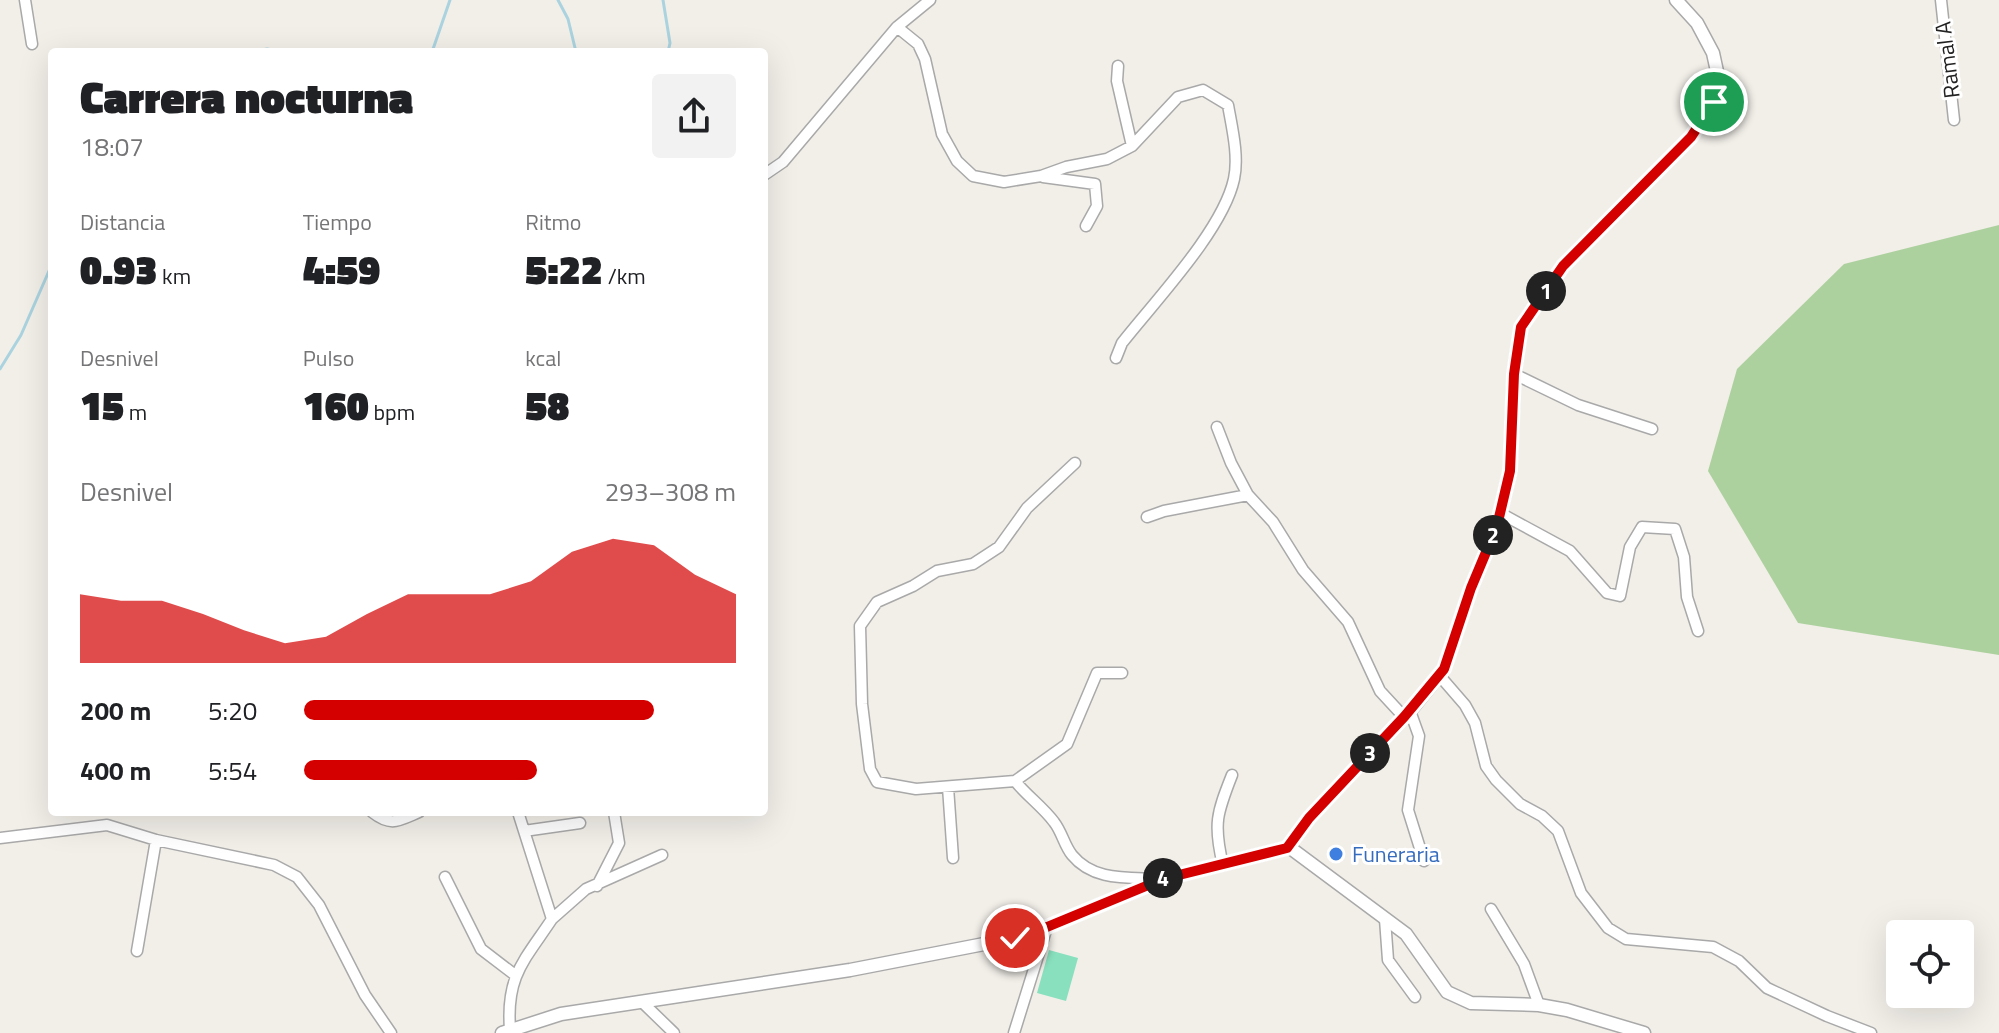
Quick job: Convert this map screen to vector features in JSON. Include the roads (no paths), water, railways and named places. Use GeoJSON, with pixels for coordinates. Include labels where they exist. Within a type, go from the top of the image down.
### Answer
{"type":"FeatureCollection","features":[{"type":"Feature","properties":{"kind":"street"},"geometry":{"type":"LineString","coordinates":[[25,0],[32,44]]}},
{"type":"Feature","properties":{"kind":"street"},"geometry":{"type":"LineString","coordinates":[[768,172],[783,162],[897,27],[930,0]]}},
{"type":"Feature","properties":{"kind":"street"},"geometry":{"type":"LineString","coordinates":[[662,855],[586,889],[552,919],[515,975],[508,1001],[506,1031],[561,1014],[850,970],[1015,938],[1163,879],[1289,847],[1309,818],[1407,714],[1444,669],[1500,513],[1510,471],[1514,374],[1521,327],[1563,266],[1691,137],[1714,102],[1718,76],[1713,53],[1697,23],[1676,0]]}},
{"type":"Feature","properties":{"kind":"street","name":"Ramal A"},"geometry":{"type":"LineString","coordinates":[[1941,0],[1954,120]]}},
{"type":"Feature","properties":{"kind":"street"},"geometry":{"type":"LineString","coordinates":[[897,27],[918,44],[925,59],[942,134],[957,161],[973,176],[1004,182],[1107,159],[1132,146],[1178,97],[1203,90],[1228,105],[1235,143],[1234,179],[1216,224],[1122,343],[1116,358]]}},
{"type":"Feature","properties":{"kind":"street"},"geometry":{"type":"LineString","coordinates":[[1118,66],[1117,81],[1132,146]]}},
{"type":"Feature","properties":{"kind":"street"},"geometry":{"type":"LineString","coordinates":[[1041,176],[1095,184],[1097,206],[1086,226]]}},
{"type":"Feature","properties":{"kind":"street"},"geometry":{"type":"LineString","coordinates":[[1514,374],[1578,405],[1652,429]]}},
{"type":"Feature","properties":{"kind":"street"},"geometry":{"type":"LineString","coordinates":[[1217,427],[1248,495],[1273,522],[1303,570],[1348,622],[1380,691],[1407,714],[1419,736],[1408,810],[1424,861]]}},
{"type":"Feature","properties":{"kind":"street"},"geometry":{"type":"LineString","coordinates":[[1075,463],[1027,508],[999,547],[973,564],[937,571],[877,602],[860,626],[862,704],[870,769],[877,782],[916,789],[1015,781],[1067,744],[1097,673],[1122,673]]}},
{"type":"Feature","properties":{"kind":"street"},"geometry":{"type":"LineString","coordinates":[[1147,517],[1248,495]]}},
{"type":"Feature","properties":{"kind":"street"},"geometry":{"type":"LineString","coordinates":[[1500,513],[1570,551],[1607,593],[1620,596],[1630,547],[1642,527],[1675,529],[1684,557],[1687,597],[1698,631]]}},
{"type":"Feature","properties":{"kind":"street"},"geometry":{"type":"LineString","coordinates":[[1439,675],[1465,705],[1475,723],[1486,766],[1496,780],[1520,804],[1542,816],[1558,831],[1581,893],[1608,928],[1626,939],[1713,947],[1739,961],[1767,988],[1871,1033]]}},
{"type":"Feature","properties":{"kind":"street"},"geometry":{"type":"LineString","coordinates":[[1223,865],[1216,835],[1218,811],[1232,775]]}},
{"type":"Feature","properties":{"kind":"street"},"geometry":{"type":"LineString","coordinates":[[1015,781],[1054,822],[1073,857],[1097,875],[1163,879]]}},
{"type":"Feature","properties":{"kind":"street"},"geometry":{"type":"LineString","coordinates":[[948,787],[953,858]]}},
{"type":"Feature","properties":{"kind":"street"},"geometry":{"type":"LineString","coordinates":[[377,816],[384,821],[398,821],[410,816]]}},
{"type":"Feature","properties":{"kind":"street"},"geometry":{"type":"LineString","coordinates":[[519,816],[552,919]]}},
{"type":"Feature","properties":{"kind":"street"},"geometry":{"type":"LineString","coordinates":[[597,886],[619,843],[615,816]]}},
{"type":"Feature","properties":{"kind":"street"},"geometry":{"type":"LineString","coordinates":[[524,831],[580,823]]}},
{"type":"Feature","properties":{"kind":"street"},"geometry":{"type":"LineString","coordinates":[[0,838],[107,825],[156,840],[274,865],[297,877],[319,905],[365,995],[391,1033]]}},
{"type":"Feature","properties":{"kind":"street"},"geometry":{"type":"LineString","coordinates":[[137,951],[156,840]]}},
{"type":"Feature","properties":{"kind":"street"},"geometry":{"type":"LineString","coordinates":[[1289,847],[1406,934],[1447,992],[1471,1003],[1539,1005],[1567,1010],[1644,1033]]}},
{"type":"Feature","properties":{"kind":"street"},"geometry":{"type":"LineString","coordinates":[[445,877],[481,949],[515,975]]}},
{"type":"Feature","properties":{"kind":"street"},"geometry":{"type":"LineString","coordinates":[[1491,909],[1524,964],[1539,1005]]}},
{"type":"Feature","properties":{"kind":"street"},"geometry":{"type":"LineString","coordinates":[[1385,919],[1388,960],[1415,997]]}},
{"type":"Feature","properties":{"kind":"street"},"geometry":{"type":"LineString","coordinates":[[1014,1033],[1047,927]]}},
{"type":"Feature","properties":{"kind":"street"},"geometry":{"type":"LineString","coordinates":[[642,1002],[674,1033]]}},
{"type":"Feature","properties":{"kind":"waterway"},"geometry":{"type":"LineString","coordinates":[[433,48],[450,0]]}},
{"type":"Feature","properties":{"kind":"waterway"},"geometry":{"type":"LineString","coordinates":[[558,0],[568,19],[575,48]]}},
{"type":"Feature","properties":{"kind":"waterway"},"geometry":{"type":"LineString","coordinates":[[663,0],[669,48]]}},
{"type":"Feature","properties":{"kind":"waterway"},"geometry":{"type":"LineString","coordinates":[[0,369],[21,335],[48,273]]}},
{"type":"Feature","properties":{"kind":"place","name":"Funeraria"},"geometry":{"type":"Point","coordinates":[1336,854]}}]}
